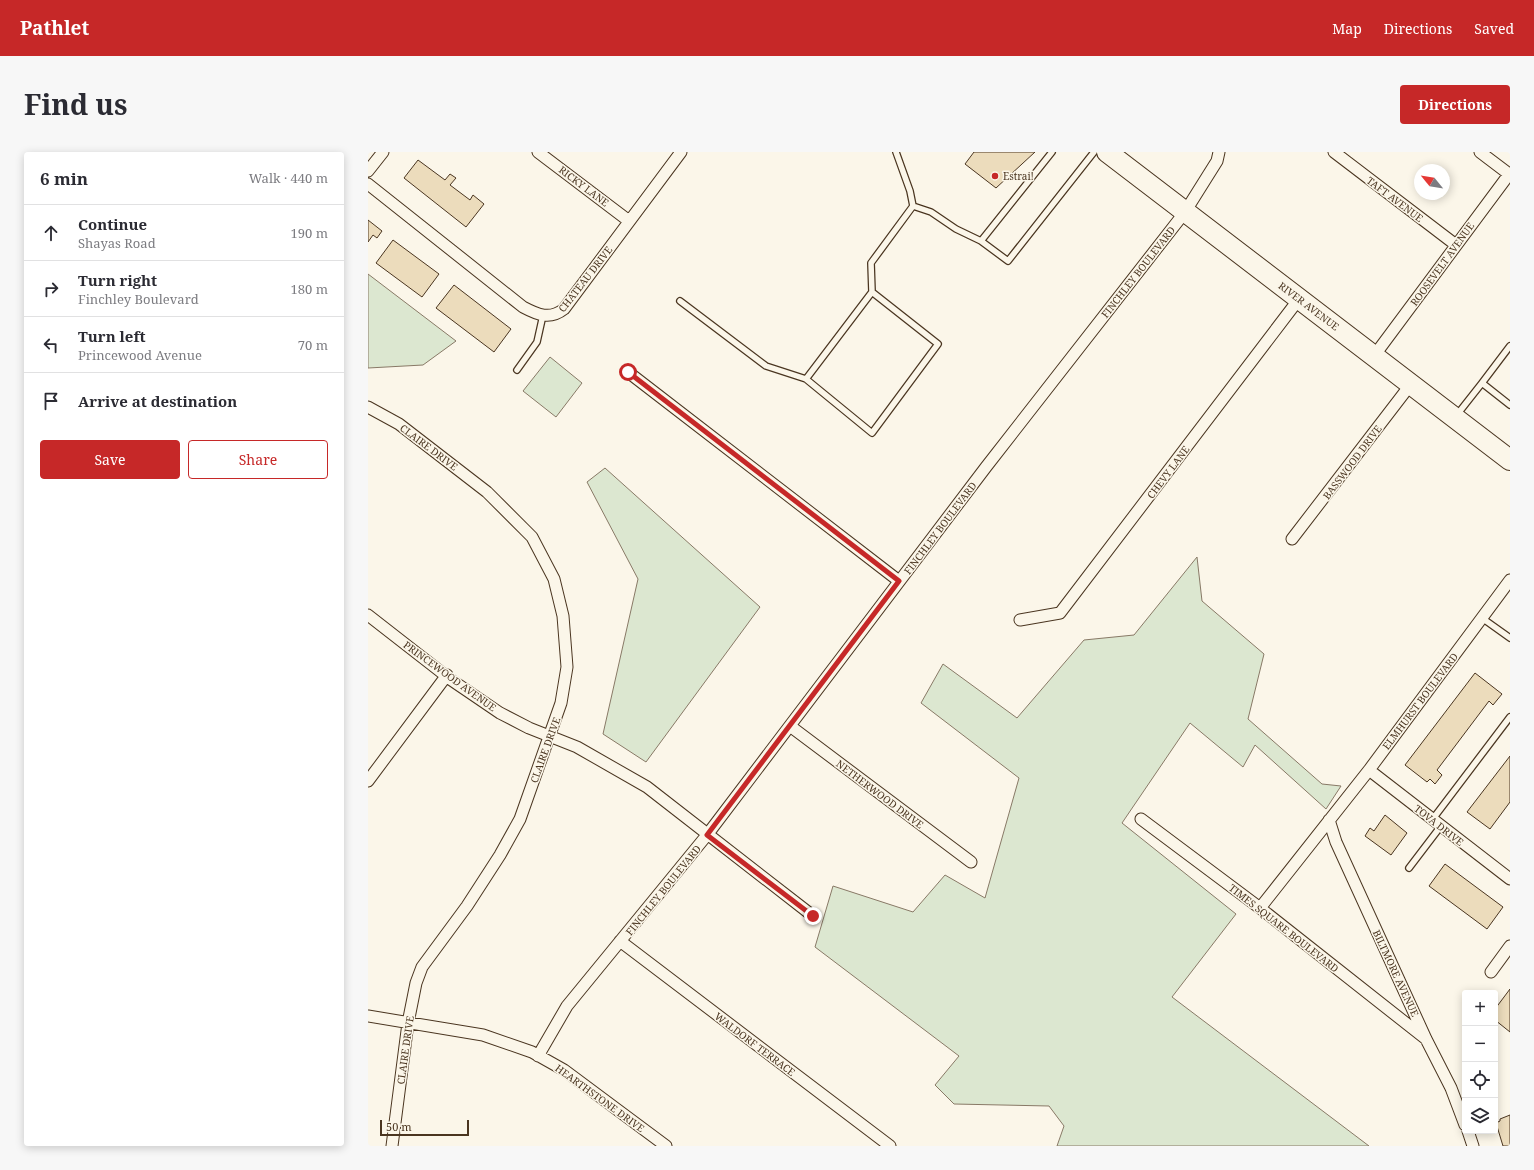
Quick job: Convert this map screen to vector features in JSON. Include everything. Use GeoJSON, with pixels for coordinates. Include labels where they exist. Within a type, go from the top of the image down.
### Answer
{"type":"FeatureCollection","features":[{"type":"Feature","properties":{"kind":"highway","name":"RIVER AVENUE"},"geometry":{"type":"LineString","coordinates":[[1107,152],[1510,460]]}},
{"type":"Feature","properties":{"kind":"street"},"geometry":{"type":"LineString","coordinates":[[368,171],[383,152]]}},
{"type":"Feature","properties":{"kind":"street","name":"RICKY LANE"},"geometry":{"type":"LineString","coordinates":[[538,152],[629,221]]}},
{"type":"Feature","properties":{"kind":"street","name":"CHATEAU DRIVE"},"geometry":{"type":"LineString","coordinates":[[368,184],[523,307],[550,316],[557,314],[564,309],[681,152]]}},
{"type":"Feature","properties":{"kind":"street","name":"FINCHLEY BOULEVARD"},"geometry":{"type":"LineString","coordinates":[[538,1056],[568,1006],[707,835],[899,581],[1185,212],[1217,161],[1219,152]]}},
{"type":"Feature","properties":{"kind":"street","name":"TAFT AVENUE"},"geometry":{"type":"LineString","coordinates":[[1334,152],[1456,245]]}},
{"type":"Feature","properties":{"kind":"street"},"geometry":{"type":"LineString","coordinates":[[1480,152],[1510,173]]}},
{"type":"Feature","properties":{"kind":"street","name":"ROOSEVELT AVENUE"},"geometry":{"type":"LineString","coordinates":[[1374,356],[1510,173]]}},
{"type":"Feature","properties":{"kind":"street","name":"CHEVY LANE"},"geometry":{"type":"LineString","coordinates":[[1020,620],[1060,613],[1299,299]]}},
{"type":"Feature","properties":{"kind":"street"},"geometry":{"type":"LineString","coordinates":[[628,372],[899,581]]}},
{"type":"Feature","properties":{"kind":"street","name":"BASSWOOD DRIVE"},"geometry":{"type":"LineString","coordinates":[[1292,539],[1411,384]]}},
{"type":"Feature","properties":{"kind":"street","name":"CLAIRE DRIVE"},"geometry":{"type":"LineString","coordinates":[[368,408],[399,424],[487,492],[532,537],[554,579],[563,616],[567,667],[561,703],[520,819],[500,855],[467,906],[422,967],[416,983],[408,1023],[392,1146]]}},
{"type":"Feature","properties":{"kind":"street","name":"ELMHURST BOULEVARD"},"geometry":{"type":"LineString","coordinates":[[1260,908],[1369,770],[1510,580]]}},
{"type":"Feature","properties":{"kind":"street","name":"PRINCEWOOD AVENUE"},"geometry":{"type":"LineString","coordinates":[[368,615],[447,675],[450,679],[500,713],[529,728],[577,747],[647,787],[813,916]]}},
{"type":"Feature","properties":{"kind":"street"},"geometry":{"type":"LineString","coordinates":[[368,781],[447,675]]}},
{"type":"Feature","properties":{"kind":"street","name":"NETHERWOOD DRIVE"},"geometry":{"type":"LineString","coordinates":[[790,726],[971,862]]}},
{"type":"Feature","properties":{"kind":"street","name":"TOVA DRIVE"},"geometry":{"type":"LineString","coordinates":[[1369,770],[1510,879]]}},
{"type":"Feature","properties":{"kind":"street","name":"TIMES SQUARE BOULEVARD"},"geometry":{"type":"LineString","coordinates":[[1141,819],[1260,908],[1426,1039]]}},
{"type":"Feature","properties":{"kind":"street","name":"BILTMORE AVENUE"},"geometry":{"type":"LineString","coordinates":[[1329,820],[1336,842],[1426,1039],[1451,1088],[1462,1117]]}},
{"type":"Feature","properties":{"kind":"street","name":"WALDORF TERRACE"},"geometry":{"type":"LineString","coordinates":[[620,941],[890,1146]]}},
{"type":"Feature","properties":{"kind":"street"},"geometry":{"type":"LineString","coordinates":[[1491,972],[1510,946]]}},
{"type":"Feature","properties":{"kind":"street","name":"HEARTHSTONE DRIVE"},"geometry":{"type":"LineString","coordinates":[[368,1016],[484,1035],[538,1056],[564,1070],[666,1146]]}},
{"type":"Feature","properties":{"kind":"street"},"geometry":{"type":"LineString","coordinates":[[1469,1134],[1473,1146]]}},
{"type":"Feature","properties":{"kind":"lane"},"geometry":{"type":"LineString","coordinates":[[896,152],[914,206]]}},
{"type":"Feature","properties":{"kind":"lane"},"geometry":{"type":"LineString","coordinates":[[981,241],[1052,152]]}},
{"type":"Feature","properties":{"kind":"lane"},"geometry":{"type":"LineString","coordinates":[[914,206],[931,212],[956,229],[981,241],[1008,261],[1094,152]]}},
{"type":"Feature","properties":{"kind":"lane"},"geometry":{"type":"LineString","coordinates":[[806,379],[872,292],[871,263],[914,206]]}},
{"type":"Feature","properties":{"kind":"lane"},"geometry":{"type":"LineString","coordinates":[[680,301],[766,366],[806,379],[872,434],[938,344],[872,292]]}},
{"type":"Feature","properties":{"kind":"lane"},"geometry":{"type":"LineString","coordinates":[[517,370],[537,342],[543,314]]}},
{"type":"Feature","properties":{"kind":"lane"},"geometry":{"type":"LineString","coordinates":[[1455,418],[1510,346]]}},
{"type":"Feature","properties":{"kind":"lane"},"geometry":{"type":"LineString","coordinates":[[1504,354],[1510,358]]}},
{"type":"Feature","properties":{"kind":"lane"},"geometry":{"type":"LineString","coordinates":[[1482,383],[1510,405]]}},
{"type":"Feature","properties":{"kind":"lane"},"geometry":{"type":"LineString","coordinates":[[1482,618],[1510,638]]}},
{"type":"Feature","properties":{"kind":"lane"},"geometry":{"type":"LineString","coordinates":[[1408,868],[1510,717]]}},
{"type":"Feature","properties":{"kind":"green space"},"geometry":{"type":"Polygon","coordinates":[[[368,274],[456,341],[423,365],[368,368],[368,274]]]}},
{"type":"Feature","properties":{"kind":"green space"},"geometry":{"type":"Polygon","coordinates":[[[550,357],[582,383],[556,417],[523,391],[550,357]]]}},
{"type":"Feature","properties":{"kind":"green space"},"geometry":{"type":"Polygon","coordinates":[[[605,468],[760,607],[646,762],[603,734],[638,579],[587,482],[605,468]]]}},
{"type":"Feature","properties":{"kind":"green space"},"geometry":{"type":"Polygon","coordinates":[[[1197,557],[1202,601],[1264,654],[1248,719],[1322,784],[1341,786],[1326,809],[1255,745],[1243,767],[1190,723],[1122,823],[1236,914],[1172,997],[1369,1146],[1057,1146],[1064,1126],[1049,1106],[954,1104],[935,1085],[959,1056],[815,947],[833,886],[913,912],[945,875],[985,898],[1019,778],[921,703],[943,664],[1017,718],[1084,640],[1134,635],[1197,557]]]}},
{"type":"Feature","properties":{"kind":"building","name":"Estrai!"},"geometry":{"type":"Polygon","coordinates":[[[974,152],[1035,152],[996,188],[965,164],[974,152]]]}},
{"type":"Feature","properties":{"kind":"building"},"geometry":{"type":"Polygon","coordinates":[[[418,160],[445,180],[450,174],[456,178],[450,185],[470,200],[473,195],[484,204],[466,227],[404,178],[418,160]]]}},
{"type":"Feature","properties":{"kind":"building"},"geometry":{"type":"Polygon","coordinates":[[[368,220],[382,231],[377,238],[373,235],[368,242],[368,220]]]}},
{"type":"Feature","properties":{"kind":"building"},"geometry":{"type":"Polygon","coordinates":[[[393,240],[439,274],[422,297],[376,263],[393,240]]]}},
{"type":"Feature","properties":{"kind":"building"},"geometry":{"type":"Polygon","coordinates":[[[454,285],[511,329],[494,352],[436,308],[454,285]]]}},
{"type":"Feature","properties":{"kind":"building"},"geometry":{"type":"Polygon","coordinates":[[[1475,673],[1502,694],[1493,705],[1489,701],[1437,770],[1442,775],[1435,784],[1430,779],[1427,782],[1405,765],[1475,673]]]}},
{"type":"Feature","properties":{"kind":"building"},"geometry":{"type":"Polygon","coordinates":[[[1510,756],[1510,802],[1490,829],[1467,812],[1510,756]]]}},
{"type":"Feature","properties":{"kind":"building"},"geometry":{"type":"Polygon","coordinates":[[[1385,815],[1407,833],[1391,855],[1365,836],[1370,828],[1374,831],[1385,815]]]}},
{"type":"Feature","properties":{"kind":"building"},"geometry":{"type":"Polygon","coordinates":[[[1445,864],[1503,907],[1487,929],[1429,886],[1445,864]]]}},
{"type":"Feature","properties":{"kind":"building"},"geometry":{"type":"Polygon","coordinates":[[[1510,989],[1510,1032],[1498,1022],[1498,1005],[1510,989]]]}},
{"type":"Feature","properties":{"kind":"building"},"geometry":{"type":"Polygon","coordinates":[[[1510,1115],[1510,1146],[1503,1146],[1498,1130],[1498,1122],[1500,1119],[1510,1115]]]}},
{"type":"Feature","properties":{"kind":"place","name":"Estrai!"},"geometry":{"type":"Point","coordinates":[995,176]}},
{"type":"Feature","properties":{"kind":"route"},"geometry":{"type":"LineString","coordinates":[[628,372],[899,581],[707,835],[813,916]]}}]}
